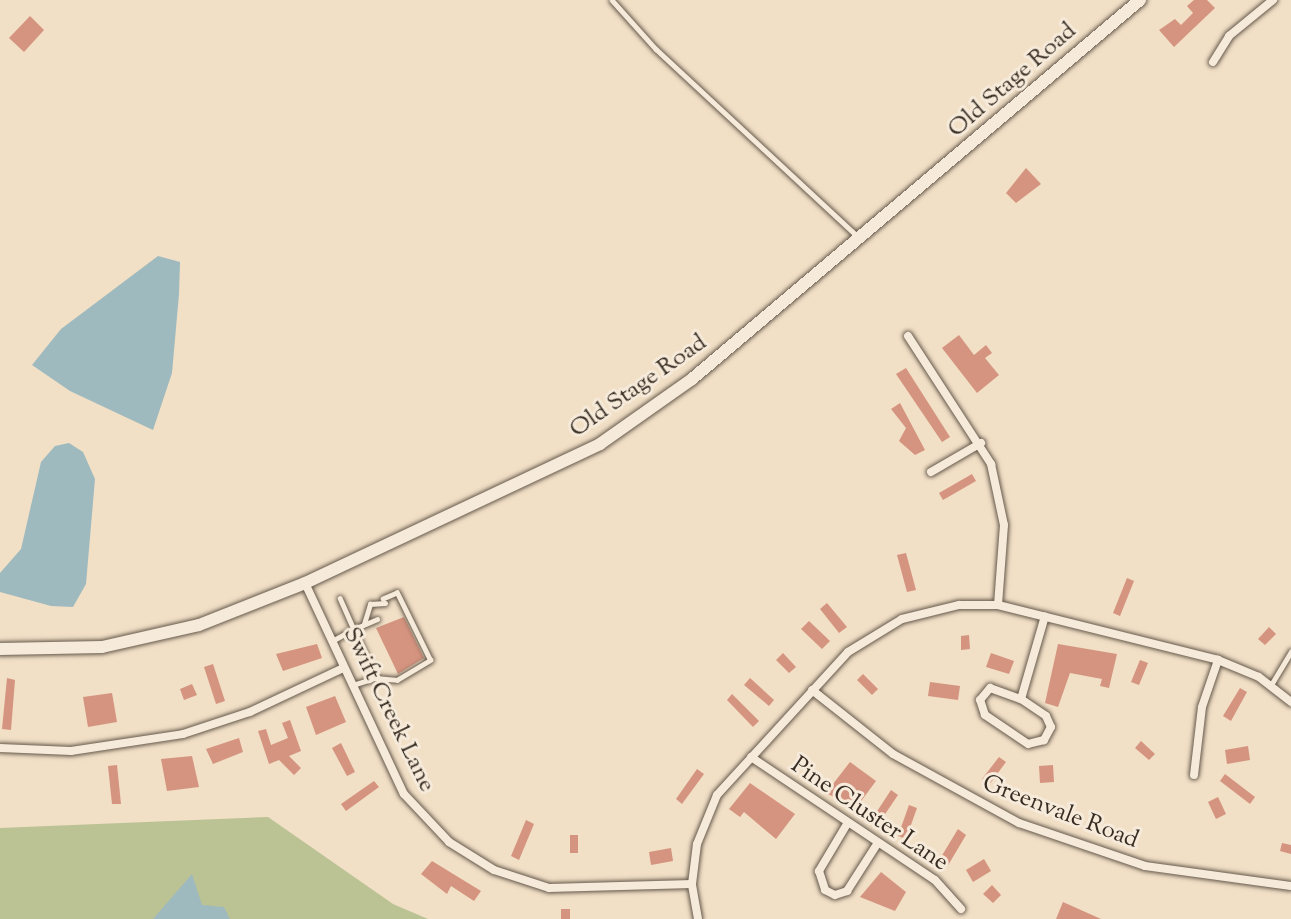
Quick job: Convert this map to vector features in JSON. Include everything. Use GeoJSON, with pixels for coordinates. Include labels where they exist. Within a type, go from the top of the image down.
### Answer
{"type":"FeatureCollection","features":[{"type":"Feature","properties":{"kind":"main road","name":"Old Stage Road"},"geometry":{"type":"LineString","coordinates":[[0,649],[66,651],[135,641],[199,625],[305,583],[600,444],[692,379],[1140,0]]}},
{"type":"Feature","properties":{"kind":"street"},"geometry":{"type":"LineString","coordinates":[[1213,63],[1229,36],[1273,0]]}},
{"type":"Feature","properties":{"kind":"street"},"geometry":{"type":"LineString","coordinates":[[908,336],[981,443],[991,464],[1004,525],[998,605]]}},
{"type":"Feature","properties":{"kind":"street"},"geometry":{"type":"LineString","coordinates":[[930,472],[981,443]]}},
{"type":"Feature","properties":{"kind":"street","name":"Swift Creek Lane"},"geometry":{"type":"LineString","coordinates":[[305,583],[404,794],[429,825],[469,856],[512,878],[566,890],[692,884]]}},
{"type":"Feature","properties":{"kind":"street"},"geometry":{"type":"LineString","coordinates":[[698,919],[692,884],[705,820],[717,795],[848,652],[902,619],[959,605],[998,605],[1218,660],[1270,685],[1291,702]]}},
{"type":"Feature","properties":{"kind":"street"},"geometry":{"type":"LineString","coordinates":[[1021,699],[1045,616]]}},
{"type":"Feature","properties":{"kind":"street"},"geometry":{"type":"LineString","coordinates":[[1194,775],[1202,706],[1218,660]]}},
{"type":"Feature","properties":{"kind":"street"},"geometry":{"type":"LineString","coordinates":[[0,748],[71,751],[183,734],[250,712],[343,668]]}},
{"type":"Feature","properties":{"kind":"street"},"geometry":{"type":"LineString","coordinates":[[990,688],[1021,699],[1050,722],[1046,738],[1038,744],[1028,744],[988,718],[980,703],[990,688]]}},
{"type":"Feature","properties":{"kind":"street","name":"Greenvale Road"},"geometry":{"type":"LineString","coordinates":[[812,690],[892,754],[1019,823],[1145,866],[1291,886]]}},
{"type":"Feature","properties":{"kind":"street","name":"Pine Cluster Lane"},"geometry":{"type":"LineString","coordinates":[[751,756],[847,824],[935,880],[961,909]]}},
{"type":"Feature","properties":{"kind":"street"},"geometry":{"type":"LineString","coordinates":[[847,824],[819,871],[825,890],[835,895],[847,891],[877,844]]}},
{"type":"Feature","properties":{"kind":"lane"},"geometry":{"type":"LineString","coordinates":[[612,0],[656,49],[860,239]]}},
{"type":"Feature","properties":{"kind":"lane"},"geometry":{"type":"LineString","coordinates":[[352,686],[376,678],[397,680],[430,660],[402,607],[397,592],[384,601],[370,604],[364,625]]}},
{"type":"Feature","properties":{"kind":"lane"},"geometry":{"type":"LineString","coordinates":[[340,598],[376,678]]}},
{"type":"Feature","properties":{"kind":"lane"},"geometry":{"type":"LineString","coordinates":[[332,641],[377,619]]}},
{"type":"Feature","properties":{"kind":"lane"},"geometry":{"type":"LineString","coordinates":[[1270,685],[1291,652]]}},
{"type":"Feature","properties":{"kind":"green space"},"geometry":{"type":"Polygon","coordinates":[[[268,817],[393,904],[428,919],[0,919],[0,828],[268,817]]]}},
{"type":"Feature","properties":{"kind":"water"},"geometry":{"type":"Polygon","coordinates":[[[158,256],[180,262],[172,373],[153,430],[70,391],[32,365],[61,329],[158,256]]]}},
{"type":"Feature","properties":{"kind":"water"},"geometry":{"type":"Polygon","coordinates":[[[69,443],[83,452],[95,479],[86,584],[73,607],[51,606],[0,592],[0,573],[21,549],[41,462],[55,446],[69,443]]]}},
{"type":"Feature","properties":{"kind":"water"},"geometry":{"type":"Polygon","coordinates":[[[192,874],[202,905],[224,907],[230,919],[153,919],[192,874]]]}},
{"type":"Feature","properties":{"kind":"building"},"geometry":{"type":"Polygon","coordinates":[[[1194,0],[1207,0],[1215,8],[1174,47],[1159,30],[1175,19],[1181,25],[1193,13],[1187,6],[1194,0]]]}},
{"type":"Feature","properties":{"kind":"building"},"geometry":{"type":"Polygon","coordinates":[[[30,16],[44,30],[24,52],[9,38],[30,16]]]}},
{"type":"Feature","properties":{"kind":"building"},"geometry":{"type":"Polygon","coordinates":[[[1026,168],[1041,184],[1016,203],[1006,193],[1026,168]]]}},
{"type":"Feature","properties":{"kind":"building"},"geometry":{"type":"Polygon","coordinates":[[[959,335],[974,355],[986,345],[992,353],[985,358],[999,375],[977,393],[942,348],[959,335]]]}},
{"type":"Feature","properties":{"kind":"building"},"geometry":{"type":"Polygon","coordinates":[[[906,368],[950,437],[942,442],[896,374],[906,368]]]}},
{"type":"Feature","properties":{"kind":"building"},"geometry":{"type":"Polygon","coordinates":[[[900,403],[925,450],[915,455],[899,441],[906,428],[891,409],[900,403]]]}},
{"type":"Feature","properties":{"kind":"building"},"geometry":{"type":"Polygon","coordinates":[[[972,474],[976,481],[943,500],[939,493],[972,474]]]}},
{"type":"Feature","properties":{"kind":"building"},"geometry":{"type":"Polygon","coordinates":[[[906,553],[916,590],[907,592],[897,555],[906,553]]]}},
{"type":"Feature","properties":{"kind":"building"},"geometry":{"type":"Polygon","coordinates":[[[1127,578],[1134,581],[1120,616],[1113,613],[1127,578]]]}},
{"type":"Feature","properties":{"kind":"building"},"geometry":{"type":"Polygon","coordinates":[[[827,603],[847,627],[839,633],[820,609],[827,603]]]}},
{"type":"Feature","properties":{"kind":"building"},"geometry":{"type":"Polygon","coordinates":[[[404,617],[424,658],[398,674],[376,628],[404,617]]]}},
{"type":"Feature","properties":{"kind":"building"},"geometry":{"type":"Polygon","coordinates":[[[809,621],[830,641],[822,649],[801,629],[809,621]]]}},
{"type":"Feature","properties":{"kind":"building"},"geometry":{"type":"Polygon","coordinates":[[[1269,627],[1276,634],[1265,645],[1258,639],[1269,627]]]}},
{"type":"Feature","properties":{"kind":"building"},"geometry":{"type":"Polygon","coordinates":[[[969,635],[970,649],[961,650],[961,636],[969,635]]]}},
{"type":"Feature","properties":{"kind":"building"},"geometry":{"type":"Polygon","coordinates":[[[317,644],[322,658],[283,671],[276,654],[317,644]]]}},
{"type":"Feature","properties":{"kind":"building"},"geometry":{"type":"Polygon","coordinates":[[[1058,644],[1117,654],[1109,688],[1100,686],[1102,679],[1070,673],[1058,707],[1045,703],[1058,644]]]}},
{"type":"Feature","properties":{"kind":"building"},"geometry":{"type":"Polygon","coordinates":[[[783,653],[796,667],[789,673],[776,660],[783,653]]]}},
{"type":"Feature","properties":{"kind":"building"},"geometry":{"type":"Polygon","coordinates":[[[991,653],[1014,661],[1009,674],[986,667],[991,653]]]}},
{"type":"Feature","properties":{"kind":"building"},"geometry":{"type":"Polygon","coordinates":[[[1140,660],[1148,663],[1139,685],[1131,682],[1140,660]]]}},
{"type":"Feature","properties":{"kind":"building"},"geometry":{"type":"Polygon","coordinates":[[[213,664],[225,701],[216,704],[204,667],[213,664]]]}},
{"type":"Feature","properties":{"kind":"building"},"geometry":{"type":"Polygon","coordinates":[[[863,674],[878,689],[872,695],[857,680],[863,674]]]}},
{"type":"Feature","properties":{"kind":"building"},"geometry":{"type":"Polygon","coordinates":[[[7,678],[15,680],[11,730],[2,729],[7,678]]]}},
{"type":"Feature","properties":{"kind":"building"},"geometry":{"type":"Polygon","coordinates":[[[750,678],[774,700],[769,706],[744,685],[750,678]]]}},
{"type":"Feature","properties":{"kind":"building"},"geometry":{"type":"Polygon","coordinates":[[[930,682],[960,686],[958,700],[928,696],[930,682]]]}},
{"type":"Feature","properties":{"kind":"building"},"geometry":{"type":"Polygon","coordinates":[[[192,684],[197,695],[184,700],[180,689],[192,684]]]}},
{"type":"Feature","properties":{"kind":"building"},"geometry":{"type":"Polygon","coordinates":[[[1240,688],[1247,692],[1231,721],[1223,716],[1240,688]]]}},
{"type":"Feature","properties":{"kind":"building"},"geometry":{"type":"Polygon","coordinates":[[[112,693],[117,722],[88,727],[83,697],[112,693]]]}},
{"type":"Feature","properties":{"kind":"building"},"geometry":{"type":"Polygon","coordinates":[[[732,694],[759,721],[753,727],[727,700],[732,694]]]}},
{"type":"Feature","properties":{"kind":"building"},"geometry":{"type":"Polygon","coordinates":[[[335,696],[346,722],[316,735],[306,707],[335,696]]]}},
{"type":"Feature","properties":{"kind":"building"},"geometry":{"type":"Polygon","coordinates":[[[290,720],[301,751],[289,756],[301,768],[294,775],[279,760],[269,764],[258,731],[266,729],[271,745],[288,738],[282,723],[290,720]]]}},
{"type":"Feature","properties":{"kind":"building"},"geometry":{"type":"Polygon","coordinates":[[[239,738],[243,752],[213,764],[206,749],[239,738]]]}},
{"type":"Feature","properties":{"kind":"building"},"geometry":{"type":"Polygon","coordinates":[[[1141,741],[1155,754],[1149,760],[1135,748],[1141,741]]]}},
{"type":"Feature","properties":{"kind":"building"},"geometry":{"type":"Polygon","coordinates":[[[341,743],[355,772],[347,776],[332,748],[341,743]]]}},
{"type":"Feature","properties":{"kind":"building"},"geometry":{"type":"Polygon","coordinates":[[[1248,746],[1250,760],[1227,764],[1225,750],[1248,746]]]}},
{"type":"Feature","properties":{"kind":"building"},"geometry":{"type":"Polygon","coordinates":[[[192,756],[199,787],[167,791],[161,759],[192,756]]]}},
{"type":"Feature","properties":{"kind":"building"},"geometry":{"type":"Polygon","coordinates":[[[999,757],[1006,762],[989,785],[982,779],[999,757]]]}},
{"type":"Feature","properties":{"kind":"building"},"geometry":{"type":"Polygon","coordinates":[[[850,762],[876,781],[856,808],[826,793],[850,762]]]}},
{"type":"Feature","properties":{"kind":"building"},"geometry":{"type":"Polygon","coordinates":[[[117,765],[121,804],[112,804],[108,766],[117,765]]]}},
{"type":"Feature","properties":{"kind":"building"},"geometry":{"type":"Polygon","coordinates":[[[1053,765],[1054,782],[1040,783],[1039,766],[1053,765]]]}},
{"type":"Feature","properties":{"kind":"building"},"geometry":{"type":"Polygon","coordinates":[[[697,769],[704,774],[682,804],[676,799],[697,769]]]}},
{"type":"Feature","properties":{"kind":"building"},"geometry":{"type":"Polygon","coordinates":[[[1225,774],[1255,797],[1250,804],[1220,781],[1225,774]]]}},
{"type":"Feature","properties":{"kind":"building"},"geometry":{"type":"Polygon","coordinates":[[[374,781],[379,787],[346,811],[341,804],[374,781]]]}},
{"type":"Feature","properties":{"kind":"building"},"geometry":{"type":"Polygon","coordinates":[[[750,783],[795,814],[776,839],[744,812],[740,817],[729,809],[750,783]]]}},
{"type":"Feature","properties":{"kind":"building"},"geometry":{"type":"Polygon","coordinates":[[[891,790],[898,795],[877,826],[870,822],[891,790]]]}},
{"type":"Feature","properties":{"kind":"building"},"geometry":{"type":"Polygon","coordinates":[[[1218,797],[1226,814],[1216,819],[1208,802],[1218,797]]]}},
{"type":"Feature","properties":{"kind":"building"},"geometry":{"type":"Polygon","coordinates":[[[909,805],[917,808],[906,839],[898,836],[909,805]]]}},
{"type":"Feature","properties":{"kind":"building"},"geometry":{"type":"Polygon","coordinates":[[[526,820],[534,824],[519,860],[511,856],[526,820]]]}},
{"type":"Feature","properties":{"kind":"building"},"geometry":{"type":"Polygon","coordinates":[[[958,829],[966,835],[947,867],[938,862],[958,829]]]}},
{"type":"Feature","properties":{"kind":"building"},"geometry":{"type":"Polygon","coordinates":[[[570,835],[578,835],[578,853],[570,853],[570,835]]]}},
{"type":"Feature","properties":{"kind":"building"},"geometry":{"type":"Polygon","coordinates":[[[1282,843],[1291,845],[1291,854],[1280,851],[1282,843]]]}},
{"type":"Feature","properties":{"kind":"building"},"geometry":{"type":"Polygon","coordinates":[[[671,848],[673,861],[651,865],[649,852],[671,848]]]}},
{"type":"Feature","properties":{"kind":"building"},"geometry":{"type":"Polygon","coordinates":[[[984,859],[991,871],[973,882],[966,870],[984,859]]]}},
{"type":"Feature","properties":{"kind":"building"},"geometry":{"type":"Polygon","coordinates":[[[432,861],[481,891],[474,901],[451,886],[447,894],[421,874],[432,861]]]}},
{"type":"Feature","properties":{"kind":"building"},"geometry":{"type":"Polygon","coordinates":[[[881,872],[906,892],[895,911],[860,897],[881,872]]]}},
{"type":"Feature","properties":{"kind":"building"},"geometry":{"type":"Polygon","coordinates":[[[992,885],[1001,895],[993,903],[983,894],[992,885]]]}},
{"type":"Feature","properties":{"kind":"building"},"geometry":{"type":"Polygon","coordinates":[[[1063,902],[1101,919],[1056,919],[1063,902]]]}},
{"type":"Feature","properties":{"kind":"building"},"geometry":{"type":"Polygon","coordinates":[[[561,909],[570,909],[570,919],[561,919],[561,909]]]}}]}
